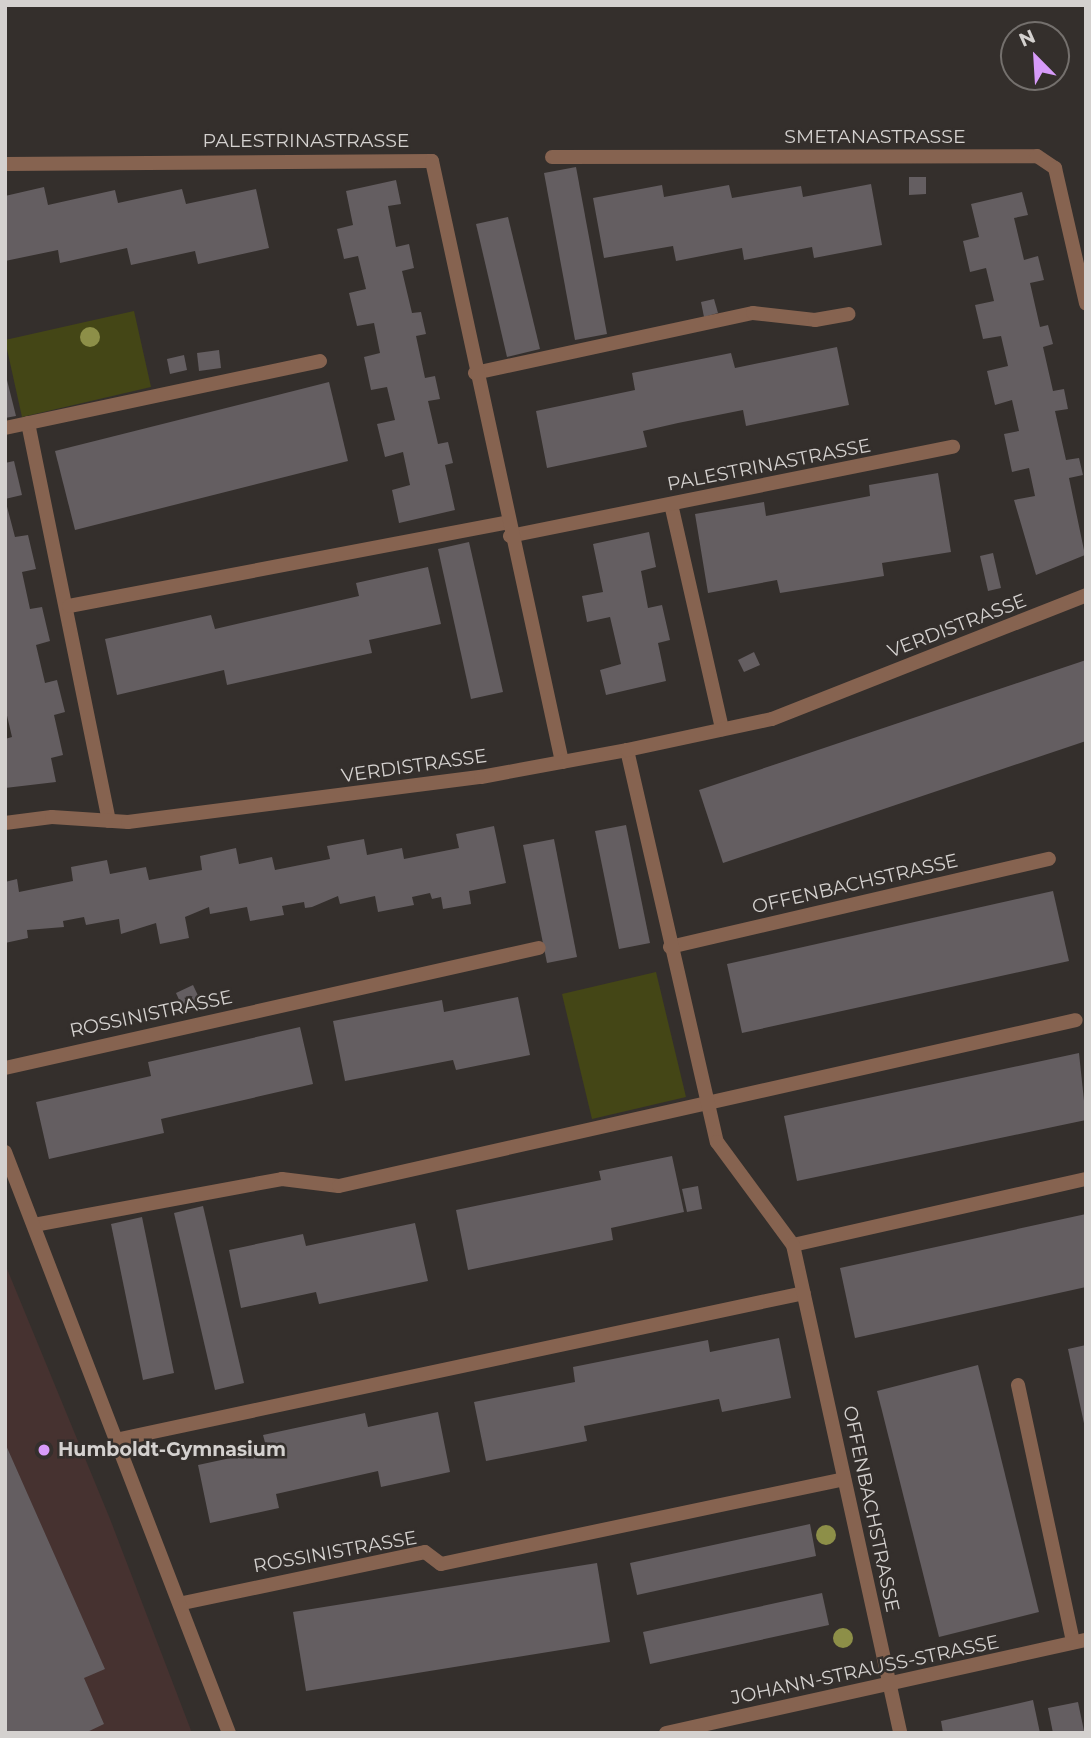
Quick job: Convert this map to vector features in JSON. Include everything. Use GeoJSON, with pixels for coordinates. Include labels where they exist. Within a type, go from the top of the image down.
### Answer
{"type":"FeatureCollection","features":[{"type":"Feature","properties":{"kind":"street","name":"SMETANASTRASSE"},"geometry":{"type":"LineString","coordinates":[[552,157],[1037,156],[1055,168],[1086,303]]}},
{"type":"Feature","properties":{"kind":"street","name":"PALESTRINASTRASSE"},"geometry":{"type":"LineString","coordinates":[[5,164],[432,161],[508,530],[562,762]]}},
{"type":"Feature","properties":{"kind":"street"},"geometry":{"type":"LineString","coordinates":[[475,373],[753,313],[815,320],[849,314]]}},
{"type":"Feature","properties":{"kind":"street"},"geometry":{"type":"LineString","coordinates":[[5,428],[320,361]]}},
{"type":"Feature","properties":{"kind":"street"},"geometry":{"type":"LineString","coordinates":[[28,423],[68,606],[108,821]]}},
{"type":"Feature","properties":{"kind":"street","name":"PALESTRINASTRASSE"},"geometry":{"type":"LineString","coordinates":[[68,606],[671,504],[953,447]]}},
{"type":"Feature","properties":{"kind":"street"},"geometry":{"type":"LineString","coordinates":[[671,504],[722,729]]}},
{"type":"Feature","properties":{"kind":"street","name":"VERDISTRASSE"},"geometry":{"type":"LineString","coordinates":[[5,823],[52,817],[108,821],[460,780],[627,750],[772,719],[1086,596]]}},
{"type":"Feature","properties":{"kind":"street","name":"OFFENBACHSTRASSE"},"geometry":{"type":"LineString","coordinates":[[627,750],[670,947],[717,1142],[793,1245],[900,1733]]}},
{"type":"Feature","properties":{"kind":"street","name":"OFFENBACHSTRASSE"},"geometry":{"type":"LineString","coordinates":[[670,947],[1049,859]]}},
{"type":"Feature","properties":{"kind":"street","name":"ROSSINISTRASSE"},"geometry":{"type":"LineString","coordinates":[[5,1068],[539,948]]}},
{"type":"Feature","properties":{"kind":"street"},"geometry":{"type":"LineString","coordinates":[[34,1225],[282,1179],[339,1186],[1076,1020]]}},
{"type":"Feature","properties":{"kind":"street"},"geometry":{"type":"LineString","coordinates":[[5,1152],[120,1439],[229,1733]]}},
{"type":"Feature","properties":{"kind":"street"},"geometry":{"type":"LineString","coordinates":[[793,1245],[1086,1179]]}},
{"type":"Feature","properties":{"kind":"street"},"geometry":{"type":"LineString","coordinates":[[120,1439],[804,1293]]}},
{"type":"Feature","properties":{"kind":"street","name":"JOHANN-STRAUSS-STRASSE"},"geometry":{"type":"LineString","coordinates":[[666,1733],[1079,1641],[1018,1385]]}},
{"type":"Feature","properties":{"kind":"street","name":"ROSSINISTRASSE"},"geometry":{"type":"LineString","coordinates":[[183,1603],[425,1552],[441,1564],[614,1525],[844,1479]]}},
{"type":"Feature","properties":{"kind":"shaded area"},"geometry":{"type":"Polygon","coordinates":[[[134,311],[151,387],[22,417],[5,340],[134,311]]]}},
{"type":"Feature","properties":{"kind":"shaded area"},"geometry":{"type":"Polygon","coordinates":[[[656,972],[686,1097],[592,1119],[562,994],[656,972]]]}},
{"type":"Feature","properties":{"kind":"shaded area","name":"Humboldt-Gymnasium"},"geometry":{"type":"Polygon","coordinates":[[[5,1264],[110,1519],[192,1733],[5,1733],[5,1264]]]}},
{"type":"Feature","properties":{"kind":"building"},"geometry":{"type":"Polygon","coordinates":[[[576,167],[607,334],[575,340],[544,173],[576,167]]]}},
{"type":"Feature","properties":{"kind":"building"},"geometry":{"type":"Polygon","coordinates":[[[909,177],[926,177],[926,194],[909,195],[909,177]]]}},
{"type":"Feature","properties":{"kind":"building"},"geometry":{"type":"Polygon","coordinates":[[[396,180],[401,204],[388,206],[396,247],[409,244],[414,268],[402,271],[412,313],[421,312],[426,334],[416,336],[425,378],[435,376],[440,399],[428,401],[438,444],[448,442],[453,463],[445,465],[455,510],[399,523],[392,490],[410,485],[403,452],[385,457],[377,424],[395,420],[387,387],[371,390],[364,357],[380,353],[374,323],[357,326],[349,293],[366,289],[358,256],[344,259],[337,229],[353,225],[346,191],[396,180]]]}},
{"type":"Feature","properties":{"kind":"building"},"geometry":{"type":"Polygon","coordinates":[[[871,184],[882,245],[814,258],[812,247],[744,260],[742,248],[676,261],[673,246],[604,258],[593,198],[662,185],[664,197],[729,185],[732,198],[801,186],[803,197],[871,184]]]}},
{"type":"Feature","properties":{"kind":"building"},"geometry":{"type":"Polygon","coordinates":[[[44,187],[48,205],[115,190],[118,203],[182,189],[186,204],[256,189],[269,248],[198,264],[195,251],[131,265],[127,248],[60,263],[58,250],[5,261],[5,196],[44,187]]]}},
{"type":"Feature","properties":{"kind":"building"},"geometry":{"type":"Polygon","coordinates":[[[1022,192],[1028,215],[1014,218],[1024,260],[1038,256],[1044,280],[1030,283],[1040,327],[1048,325],[1053,344],[1043,347],[1053,391],[1064,389],[1068,409],[1055,411],[1066,460],[1079,458],[1083,475],[1069,478],[1085,555],[1036,575],[1014,500],[1035,496],[1029,468],[1012,472],[1004,434],[1019,431],[1012,400],[995,405],[987,371],[1008,366],[1001,336],[983,339],[975,305],[994,301],[986,268],[970,272],[963,241],[979,237],[971,204],[1022,192]]]}},
{"type":"Feature","properties":{"kind":"building"},"geometry":{"type":"Polygon","coordinates":[[[508,217],[540,349],[507,357],[476,224],[508,217]]]}},
{"type":"Feature","properties":{"kind":"building"},"geometry":{"type":"Polygon","coordinates":[[[714,299],[718,313],[704,317],[701,302],[714,299]]]}},
{"type":"Feature","properties":{"kind":"building"},"geometry":{"type":"Polygon","coordinates":[[[837,347],[849,405],[746,426],[743,410],[678,423],[643,431],[647,447],[547,468],[536,411],[635,390],[632,373],[731,353],[735,368],[837,347]]]}},
{"type":"Feature","properties":{"kind":"building"},"geometry":{"type":"Polygon","coordinates":[[[219,350],[221,368],[199,371],[197,353],[219,350]]]}},
{"type":"Feature","properties":{"kind":"building"},"geometry":{"type":"Polygon","coordinates":[[[184,355],[187,370],[170,374],[167,359],[184,355]]]}},
{"type":"Feature","properties":{"kind":"building"},"geometry":{"type":"Polygon","coordinates":[[[5,372],[16,416],[5,418],[5,372]]]}},
{"type":"Feature","properties":{"kind":"building"},"geometry":{"type":"Polygon","coordinates":[[[329,382],[348,461],[75,530],[55,451],[329,382]]]}},
{"type":"Feature","properties":{"kind":"building"},"geometry":{"type":"Polygon","coordinates":[[[14,461],[22,495],[5,499],[5,463],[14,461]]]}},
{"type":"Feature","properties":{"kind":"building"},"geometry":{"type":"Polygon","coordinates":[[[938,473],[951,552],[882,563],[884,576],[780,593],[777,580],[708,593],[695,514],[764,502],[766,516],[870,496],[869,485],[938,473]]]}},
{"type":"Feature","properties":{"kind":"building"},"geometry":{"type":"Polygon","coordinates":[[[5,499],[15,537],[28,535],[36,569],[22,572],[30,609],[42,607],[50,641],[36,645],[45,683],[57,680],[65,712],[54,715],[63,755],[51,758],[56,782],[5,788],[5,739],[12,737],[5,707],[5,499]]]}},
{"type":"Feature","properties":{"kind":"building"},"geometry":{"type":"Polygon","coordinates":[[[649,532],[656,567],[641,571],[648,608],[662,605],[670,640],[658,643],[666,681],[606,695],[600,670],[621,664],[610,617],[587,622],[582,596],[603,592],[593,544],[649,532]]]}},
{"type":"Feature","properties":{"kind":"building"},"geometry":{"type":"Polygon","coordinates":[[[469,542],[503,692],[471,699],[438,549],[469,542]]]}},
{"type":"Feature","properties":{"kind":"building"},"geometry":{"type":"Polygon","coordinates":[[[993,553],[1001,588],[988,591],[980,556],[993,553]]]}},
{"type":"Feature","properties":{"kind":"building"},"geometry":{"type":"Polygon","coordinates":[[[428,567],[441,624],[369,640],[372,653],[227,685],[224,670],[117,695],[105,639],[211,615],[215,629],[359,596],[356,583],[428,567]]]}},
{"type":"Feature","properties":{"kind":"building"},"geometry":{"type":"Polygon","coordinates":[[[754,652],[760,665],[744,672],[738,660],[754,652]]]}},
{"type":"Feature","properties":{"kind":"building"},"geometry":{"type":"Polygon","coordinates":[[[1086,660],[1086,741],[723,863],[699,790],[1086,660]]]}},
{"type":"Feature","properties":{"kind":"building"},"geometry":{"type":"Polygon","coordinates":[[[626,825],[650,943],[619,949],[595,831],[626,825]]]}},
{"type":"Feature","properties":{"kind":"building"},"geometry":{"type":"Polygon","coordinates":[[[494,826],[506,883],[469,891],[471,904],[443,909],[441,897],[432,899],[430,893],[412,897],[414,905],[378,912],[375,896],[340,904],[338,896],[312,907],[305,908],[304,902],[282,906],[284,915],[250,921],[247,907],[210,914],[209,907],[185,917],[189,938],[160,944],[156,923],[121,934],[119,919],[86,925],[84,917],[63,921],[64,927],[27,930],[28,938],[5,943],[5,882],[17,879],[19,892],[73,881],[71,867],[107,860],[110,874],[146,867],[149,880],[202,870],[200,856],[236,848],[239,864],[272,857],[275,870],[330,859],[327,846],[364,839],[367,855],[402,848],[404,859],[459,848],[456,834],[494,826]]]}},
{"type":"Feature","properties":{"kind":"building"},"geometry":{"type":"Polygon","coordinates":[[[554,839],[577,957],[547,963],[523,845],[554,839]]]}},
{"type":"Feature","properties":{"kind":"building"},"geometry":{"type":"Polygon","coordinates":[[[1053,891],[1069,961],[742,1033],[727,964],[1053,891]]]}},
{"type":"Feature","properties":{"kind":"building"},"geometry":{"type":"Polygon","coordinates":[[[193,985],[202,1004],[185,1013],[176,993],[193,985]]]}},
{"type":"Feature","properties":{"kind":"building"},"geometry":{"type":"Polygon","coordinates":[[[518,997],[530,1055],[456,1070],[453,1060],[345,1081],[333,1021],[442,1000],[444,1012],[518,997]]]}},
{"type":"Feature","properties":{"kind":"building"},"geometry":{"type":"Polygon","coordinates":[[[300,1027],[313,1084],[161,1119],[164,1133],[49,1159],[36,1102],[151,1076],[148,1062],[300,1027]]]}},
{"type":"Feature","properties":{"kind":"building"},"geometry":{"type":"Polygon","coordinates":[[[1079,1053],[1086,1120],[797,1181],[784,1116],[1079,1053]]]}},
{"type":"Feature","properties":{"kind":"building"},"geometry":{"type":"Polygon","coordinates":[[[672,1156],[684,1212],[611,1228],[613,1240],[468,1270],[456,1210],[601,1180],[599,1171],[672,1156]]]}},
{"type":"Feature","properties":{"kind":"building"},"geometry":{"type":"Polygon","coordinates":[[[698,1186],[702,1209],[687,1212],[682,1189],[698,1186]]]}},
{"type":"Feature","properties":{"kind":"building"},"geometry":{"type":"Polygon","coordinates":[[[203,1206],[244,1383],[215,1390],[174,1213],[203,1206]]]}},
{"type":"Feature","properties":{"kind":"building"},"geometry":{"type":"Polygon","coordinates":[[[1086,1214],[1086,1287],[855,1338],[840,1268],[1086,1214]]]}},
{"type":"Feature","properties":{"kind":"building"},"geometry":{"type":"Polygon","coordinates":[[[142,1217],[174,1373],[143,1380],[111,1224],[142,1217]]]}},
{"type":"Feature","properties":{"kind":"building"},"geometry":{"type":"Polygon","coordinates":[[[415,1223],[428,1281],[319,1304],[316,1292],[241,1308],[229,1250],[303,1234],[306,1246],[415,1223]]]}},
{"type":"Feature","properties":{"kind":"building"},"geometry":{"type":"Polygon","coordinates":[[[779,1338],[791,1398],[722,1412],[719,1399],[584,1426],[587,1441],[486,1461],[474,1402],[575,1382],[573,1367],[708,1340],[710,1352],[779,1338]]]}},
{"type":"Feature","properties":{"kind":"building"},"geometry":{"type":"Polygon","coordinates":[[[1086,1345],[1086,1428],[1085,1428],[1068,1349],[1086,1345]]]}},
{"type":"Feature","properties":{"kind":"building"},"geometry":{"type":"Polygon","coordinates":[[[978,1365],[1039,1612],[939,1637],[877,1391],[978,1365]]]}},
{"type":"Feature","properties":{"kind":"building"},"geometry":{"type":"Polygon","coordinates":[[[438,1412],[450,1472],[381,1487],[378,1471],[276,1494],[279,1508],[210,1523],[198,1465],[267,1450],[263,1435],[365,1413],[368,1427],[438,1412]]]}},
{"type":"Feature","properties":{"kind":"building"},"geometry":{"type":"Polygon","coordinates":[[[5,1443],[105,1669],[84,1678],[104,1724],[85,1733],[5,1733],[5,1443]]]}},
{"type":"Feature","properties":{"kind":"building"},"geometry":{"type":"Polygon","coordinates":[[[810,1524],[816,1556],[637,1595],[630,1563],[810,1524]]]}},
{"type":"Feature","properties":{"kind":"building"},"geometry":{"type":"Polygon","coordinates":[[[597,1563],[610,1642],[306,1691],[293,1612],[597,1563]]]}},
{"type":"Feature","properties":{"kind":"building"},"geometry":{"type":"Polygon","coordinates":[[[822,1593],[829,1625],[650,1664],[643,1632],[822,1593]]]}},
{"type":"Feature","properties":{"kind":"building"},"geometry":{"type":"Polygon","coordinates":[[[1033,1700],[1040,1733],[943,1733],[941,1721],[1033,1700]]]}},
{"type":"Feature","properties":{"kind":"building"},"geometry":{"type":"Polygon","coordinates":[[[1078,1702],[1084,1731],[1053,1733],[1048,1708],[1078,1702]]]}},
{"type":"Feature","properties":{"kind":"place","name":"Humboldt-Gymnasium"},"geometry":{"type":"Point","coordinates":[44,1450]}}]}
